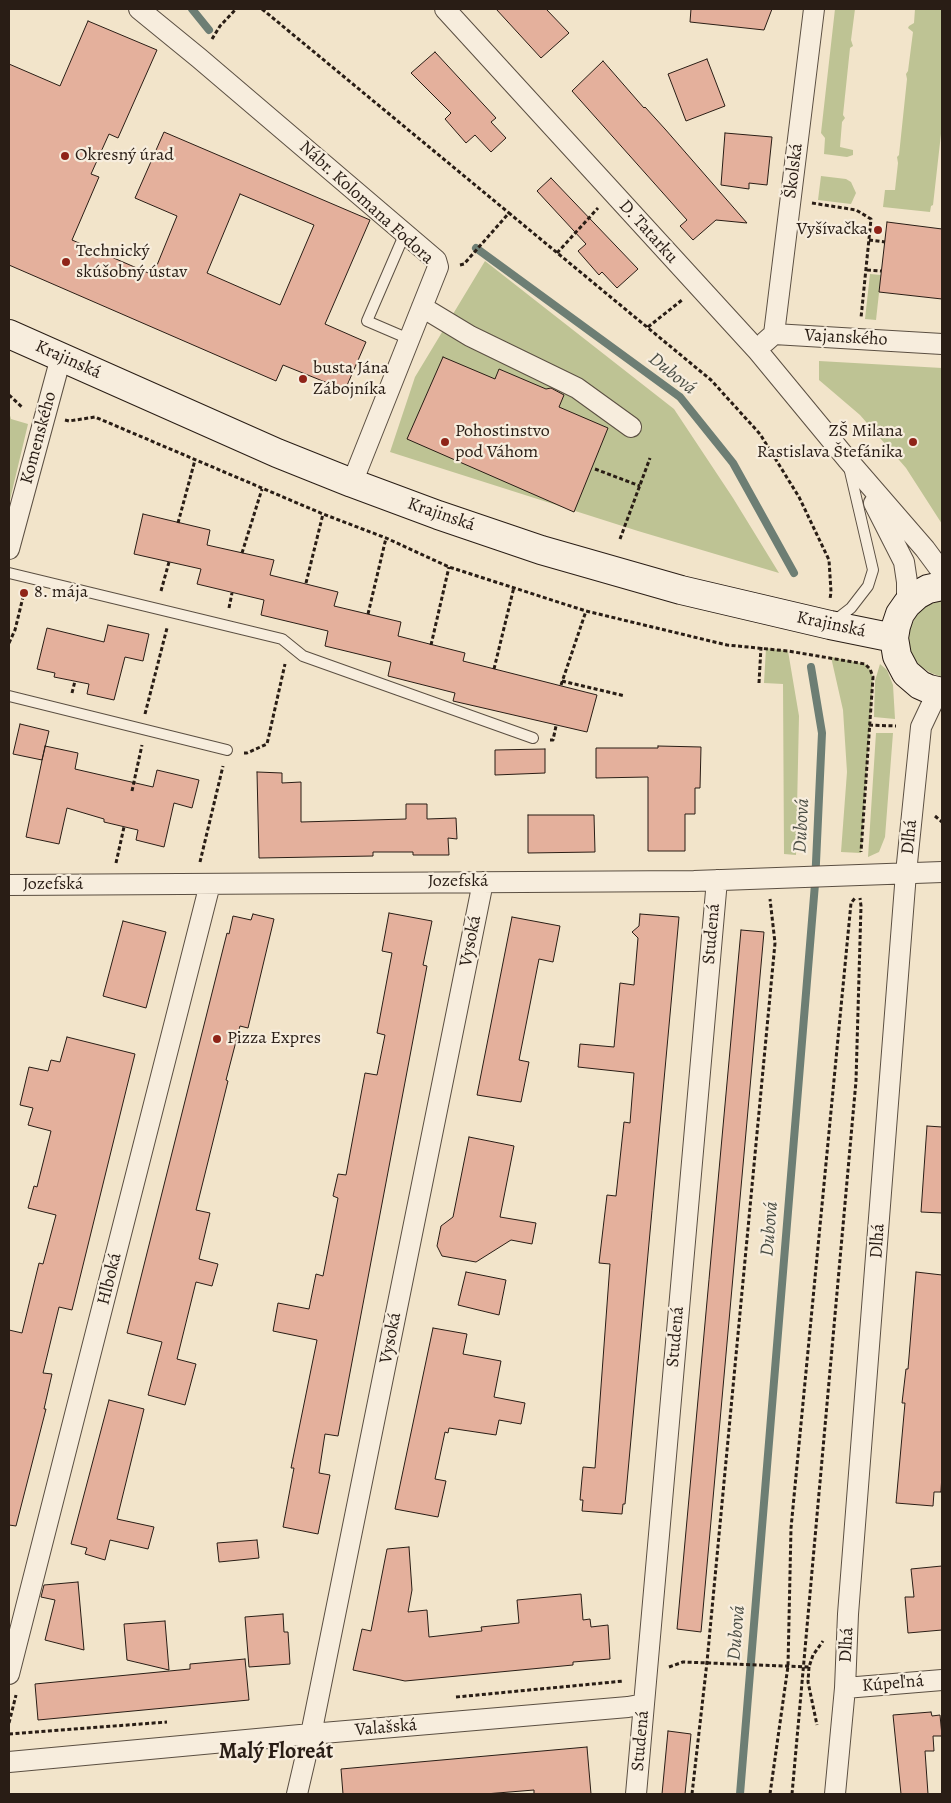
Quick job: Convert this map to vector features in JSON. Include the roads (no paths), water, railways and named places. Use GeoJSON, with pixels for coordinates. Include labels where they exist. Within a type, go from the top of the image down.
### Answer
{"type":"FeatureCollection","features":[{"type":"Feature","properties":{"kind":"main road","name":"Krajinská"},"geometry":{"type":"LineString","coordinates":[[9,334],[226,431],[352,483],[466,524],[609,571],[726,601],[894,638]]}},
{"type":"Feature","properties":{"kind":"main road"},"geometry":{"type":"LineString","coordinates":[[940,692],[920,685],[906,673],[897,656],[894,638],[900,614],[907,604],[917,595],[928,589],[942,586]]}},
{"type":"Feature","properties":{"kind":"street","name":"Nábr. Kolomana Fodora"},"geometry":{"type":"LineString","coordinates":[[139,9],[200,58],[436,260],[438,267],[352,483]]}},
{"type":"Feature","properties":{"kind":"street","name":"D. Tatarku"},"geometry":{"type":"LineString","coordinates":[[445,9],[757,350],[847,459],[926,549],[942,572]]}},
{"type":"Feature","properties":{"kind":"street","name":"Školská"},"geometry":{"type":"LineString","coordinates":[[774,334],[814,9]]}},
{"type":"Feature","properties":{"kind":"street"},"geometry":{"type":"LineString","coordinates":[[422,307],[470,336],[577,388],[631,427]]}},
{"type":"Feature","properties":{"kind":"street"},"geometry":{"type":"LineString","coordinates":[[757,350],[774,334]]}},
{"type":"Feature","properties":{"kind":"street","name":"Vajanského"},"geometry":{"type":"LineString","coordinates":[[774,334],[942,344]]}},
{"type":"Feature","properties":{"kind":"street","name":"Komenského"},"geometry":{"type":"LineString","coordinates":[[9,549],[61,357]]}},
{"type":"Feature","properties":{"kind":"street","name":"D. Tatarku"},"geometry":{"type":"LineString","coordinates":[[847,459],[881,515],[904,562],[907,582],[907,604]]}},
{"type":"Feature","properties":{"kind":"street","name":"Dlhá"},"geometry":{"type":"LineString","coordinates":[[835,1794],[906,873],[921,727],[940,692]]}},
{"type":"Feature","properties":{"kind":"street","name":"Jozefská"},"geometry":{"type":"LineString","coordinates":[[9,885],[717,880],[942,872]]}},
{"type":"Feature","properties":{"kind":"street","name":"Studená"},"geometry":{"type":"LineString","coordinates":[[636,1794],[717,880]]}},
{"type":"Feature","properties":{"kind":"street","name":"Vysoká"},"geometry":{"type":"LineString","coordinates":[[297,1794],[311,1734],[483,882]]}},
{"type":"Feature","properties":{"kind":"street","name":"Hlboká"},"geometry":{"type":"LineString","coordinates":[[9,1674],[210,884]]}},
{"type":"Feature","properties":{"kind":"street","name":"Kúpeľná"},"geometry":{"type":"LineString","coordinates":[[844,1688],[942,1680]]}},
{"type":"Feature","properties":{"kind":"street","name":"Valašská"},"geometry":{"type":"LineString","coordinates":[[9,1762],[628,1707],[644,1704]]}},
{"type":"Feature","properties":{"kind":"lane"},"geometry":{"type":"LineString","coordinates":[[405,233],[367,321],[409,339]]}},
{"type":"Feature","properties":{"kind":"lane"},"geometry":{"type":"LineString","coordinates":[[830,625],[851,608],[868,586],[873,570],[847,459]]}},
{"type":"Feature","properties":{"kind":"lane"},"geometry":{"type":"LineString","coordinates":[[9,573],[282,639],[302,656],[533,738]]}},
{"type":"Feature","properties":{"kind":"lane"},"geometry":{"type":"LineString","coordinates":[[9,696],[227,750]]}},
{"type":"Feature","properties":{"kind":"waterway","name":"Dubová"},"geometry":{"type":"LineString","coordinates":[[192,9],[209,30]]}},
{"type":"Feature","properties":{"kind":"waterway","name":"Dubová"},"geometry":{"type":"LineString","coordinates":[[476,248],[680,397],[733,463],[794,573]]}},
{"type":"Feature","properties":{"kind":"waterway","name":"Dubová"},"geometry":{"type":"LineString","coordinates":[[740,1794],[815,884],[822,733],[811,667]]}},
{"type":"Feature","properties":{"kind":"place","name":"Okresný úrad"},"geometry":{"type":"Point","coordinates":[65,156]}},
{"type":"Feature","properties":{"kind":"place","name":"Vyšívačka"},"geometry":{"type":"Point","coordinates":[878,230]}},
{"type":"Feature","properties":{"kind":"place","name":"Technický skúšobný ústav"},"geometry":{"type":"Point","coordinates":[66,262]}},
{"type":"Feature","properties":{"kind":"place","name":"busta Jána Zábojníka"},"geometry":{"type":"Point","coordinates":[303,379]}},
{"type":"Feature","properties":{"kind":"place","name":"Pohostinstvo pod Váhom"},"geometry":{"type":"Point","coordinates":[445,442]}},
{"type":"Feature","properties":{"kind":"place","name":"ZŠ Milana Rastislava Štefánika"},"geometry":{"type":"Point","coordinates":[913,442]}},
{"type":"Feature","properties":{"kind":"place","name":"8. mája"},"geometry":{"type":"Point","coordinates":[24,593]}},
{"type":"Feature","properties":{"kind":"place","name":"Pizza Expres"},"geometry":{"type":"Point","coordinates":[217,1039]}},
{"type":"Feature","properties":{"kind":"district","name":"Malý Floreát"},"geometry":{"type":"Point","coordinates":[276,1753]}}]}
